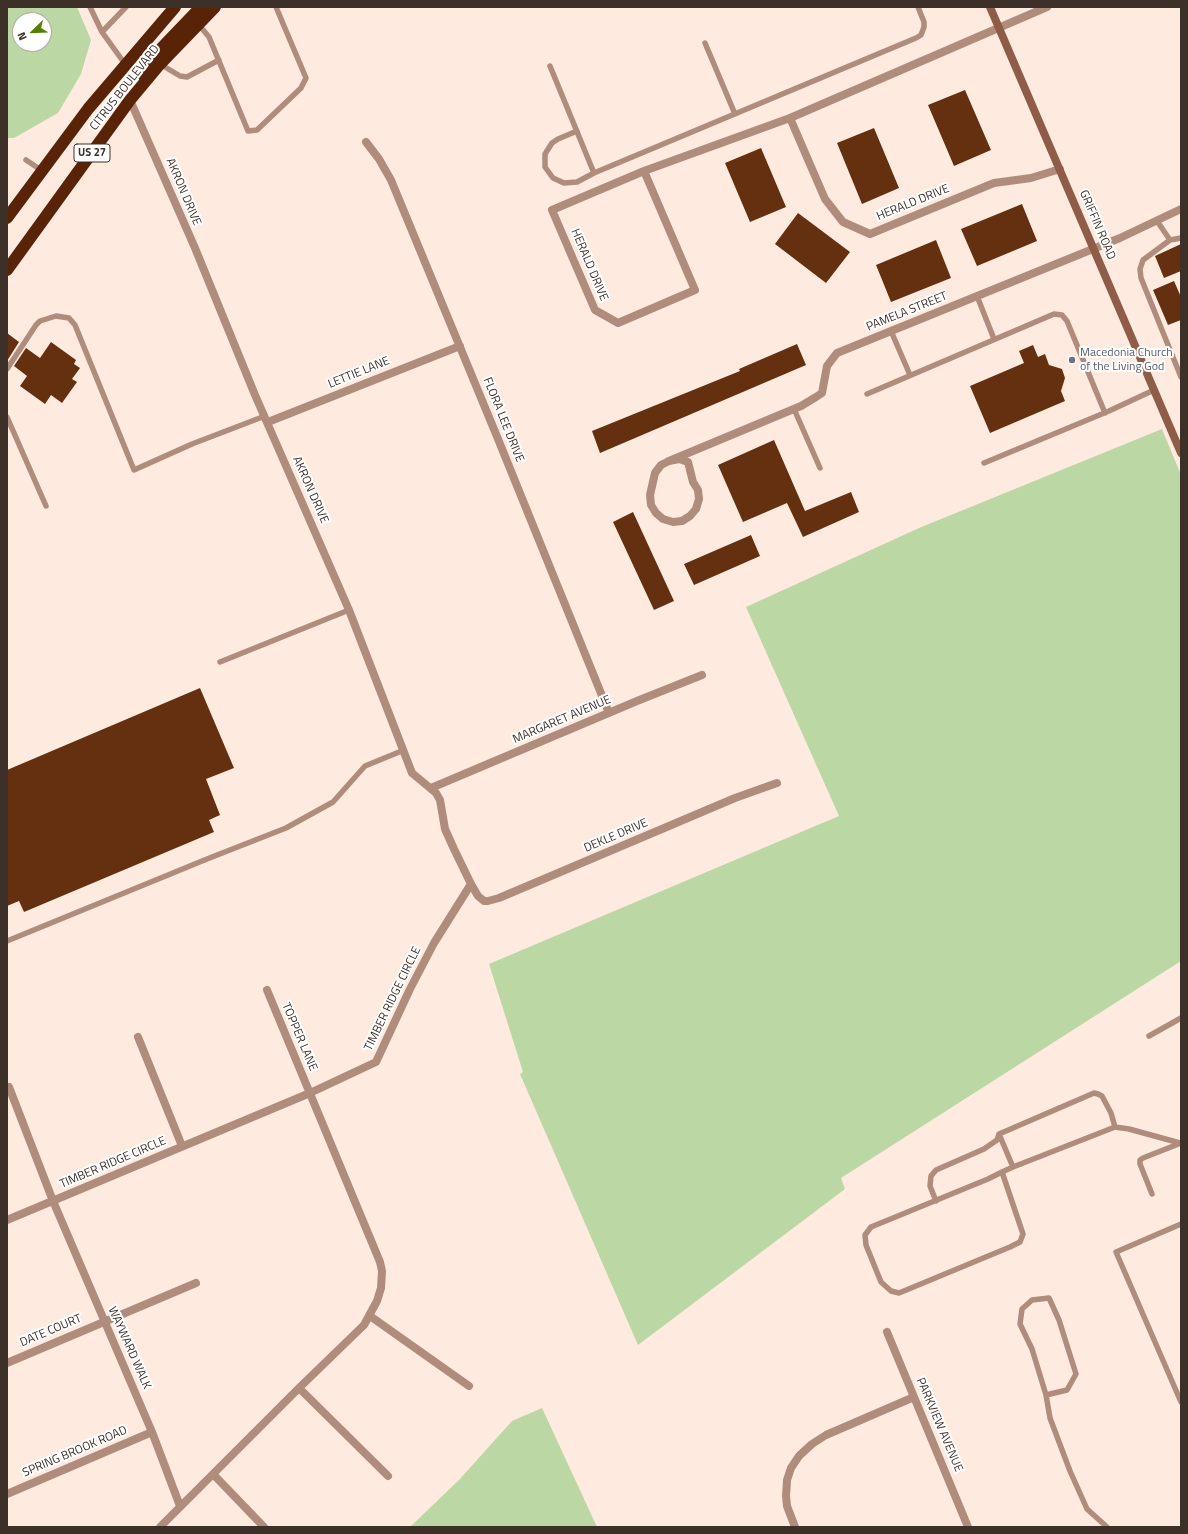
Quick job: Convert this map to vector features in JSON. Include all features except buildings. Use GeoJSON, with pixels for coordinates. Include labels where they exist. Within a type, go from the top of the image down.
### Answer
{"type":"FeatureCollection","features":[{"type":"Feature","properties":{"kind":"highway","name":"CITRUS BOULEVARD"},"geometry":{"type":"LineString","coordinates":[[7,218],[41,170],[88,109],[174,7]]}},
{"type":"Feature","properties":{"kind":"highway"},"geometry":{"type":"LineString","coordinates":[[105,135],[156,54],[201,7]]}},
{"type":"Feature","properties":{"kind":"highway","name":"CITRUS BOULEVARD"},"geometry":{"type":"LineString","coordinates":[[7,270],[130,100],[160,64],[215,7]]}},
{"type":"Feature","properties":{"kind":"street","name":"GRIFFIN ROAD"},"geometry":{"type":"LineString","coordinates":[[990,7],[1181,453]]}},
{"type":"Feature","properties":{"kind":"street","name":"HERALD DRIVE"},"geometry":{"type":"LineString","coordinates":[[644,171],[695,290],[618,323],[595,310],[552,210],[644,171],[790,118],[1047,7]]}},
{"type":"Feature","properties":{"kind":"street","name":"AKRON DRIVE"},"geometry":{"type":"LineString","coordinates":[[130,100],[195,248],[266,419],[349,610],[412,772],[431,788],[440,800],[445,829],[471,884]]}},
{"type":"Feature","properties":{"kind":"street","name":"HERALD DRIVE"},"geometry":{"type":"LineString","coordinates":[[790,118],[825,199],[842,222],[870,234],[994,183],[1031,178],[1060,169]]}},
{"type":"Feature","properties":{"kind":"street","name":"FLORA LEE DRIVE"},"geometry":{"type":"LineString","coordinates":[[366,142],[379,159],[391,180],[609,713]]}},
{"type":"Feature","properties":{"kind":"street","name":"PAMELA STREET"},"geometry":{"type":"LineString","coordinates":[[669,461],[679,460],[688,462],[693,482],[698,490],[699,500],[696,509],[690,516],[682,521],[672,522],[663,519],[656,513],[651,505],[650,495],[655,473],[661,465],[669,461],[794,409],[822,393],[827,366],[838,353],[1120,238],[1181,209]]}},
{"type":"Feature","properties":{"kind":"street","name":"LETTIE LANE"},"geometry":{"type":"LineString","coordinates":[[266,419],[460,346]]}},
{"type":"Feature","properties":{"kind":"street","name":"MARGARET AVENUE"},"geometry":{"type":"LineString","coordinates":[[431,788],[702,675]]}},
{"type":"Feature","properties":{"kind":"street","name":"DEKLE DRIVE"},"geometry":{"type":"LineString","coordinates":[[471,884],[478,896],[484,901],[499,898],[735,798],[776,783]]}},
{"type":"Feature","properties":{"kind":"street","name":"TIMBER RIDGE CIRCLE"},"geometry":{"type":"LineString","coordinates":[[7,1220],[310,1093],[376,1062],[410,989],[434,943],[471,884]]}},
{"type":"Feature","properties":{"kind":"street","name":"TOPPER LANE"},"geometry":{"type":"LineString","coordinates":[[266,990],[310,1093]]}},
{"type":"Feature","properties":{"kind":"street","name":"TIMBER RIDGE CIRCLE"},"geometry":{"type":"LineString","coordinates":[[138,1037],[182,1146]]}},
{"type":"Feature","properties":{"kind":"street","name":"TIMBER RIDGE CIRCLE"},"geometry":{"type":"LineString","coordinates":[[9,1087],[53,1201]]}},
{"type":"Feature","properties":{"kind":"street"},"geometry":{"type":"LineString","coordinates":[[160,1527],[364,1325],[378,1301],[381,1288],[382,1271],[380,1262],[310,1093]]}},
{"type":"Feature","properties":{"kind":"street","name":"WAYWARD WALK"},"geometry":{"type":"LineString","coordinates":[[53,1201],[152,1432],[180,1506]]}},
{"type":"Feature","properties":{"kind":"street","name":"DATE COURT"},"geometry":{"type":"LineString","coordinates":[[7,1363],[196,1283]]}},
{"type":"Feature","properties":{"kind":"street"},"geometry":{"type":"LineString","coordinates":[[370,1316],[469,1386]]}},
{"type":"Feature","properties":{"kind":"street","name":"PARKVIEW AVENUE"},"geometry":{"type":"LineString","coordinates":[[887,1332],[968,1527]]}},
{"type":"Feature","properties":{"kind":"street"},"geometry":{"type":"LineString","coordinates":[[299,1388],[388,1476]]}},
{"type":"Feature","properties":{"kind":"street"},"geometry":{"type":"LineString","coordinates":[[795,1527],[787,1506],[786,1496],[787,1480],[791,1468],[799,1456],[826,1434],[914,1398]]}},
{"type":"Feature","properties":{"kind":"street","name":"SPRING BROOK ROAD"},"geometry":{"type":"LineString","coordinates":[[7,1494],[152,1432]]}},
{"type":"Feature","properties":{"kind":"street"},"geometry":{"type":"LineString","coordinates":[[213,1474],[264,1527]]}},
{"type":"Feature","properties":{"kind":"lane"},"geometry":{"type":"LineString","coordinates":[[90,7],[102,32],[125,64]]}},
{"type":"Feature","properties":{"kind":"lane"},"geometry":{"type":"LineString","coordinates":[[102,32],[126,7]]}},
{"type":"Feature","properties":{"kind":"lane"},"geometry":{"type":"LineString","coordinates":[[199,25],[209,37],[248,131],[257,130],[301,88],[306,78],[276,7]]}},
{"type":"Feature","properties":{"kind":"lane"},"geometry":{"type":"LineString","coordinates":[[577,131],[558,138],[552,143],[545,154],[545,167],[553,178],[564,183],[577,182],[594,173],[916,38],[921,35],[924,27],[924,22],[918,7]]}},
{"type":"Feature","properties":{"kind":"lane"},"geometry":{"type":"LineString","coordinates":[[705,44],[735,114]]}},
{"type":"Feature","properties":{"kind":"lane"},"geometry":{"type":"LineString","coordinates":[[160,64],[180,76],[188,76],[218,60]]}},
{"type":"Feature","properties":{"kind":"lane"},"geometry":{"type":"LineString","coordinates":[[550,66],[594,173]]}},
{"type":"Feature","properties":{"kind":"lane"},"geometry":{"type":"LineString","coordinates":[[26,160],[41,170]]}},
{"type":"Feature","properties":{"kind":"lane"},"geometry":{"type":"LineString","coordinates":[[1157,220],[1170,240]]}},
{"type":"Feature","properties":{"kind":"lane"},"geometry":{"type":"LineString","coordinates":[[1181,238],[1170,240],[1143,260],[1140,269],[1141,278],[1181,377]]}},
{"type":"Feature","properties":{"kind":"lane"},"geometry":{"type":"LineString","coordinates":[[977,296],[994,339]]}},
{"type":"Feature","properties":{"kind":"lane"},"geometry":{"type":"LineString","coordinates":[[867,394],[1054,314],[1062,315],[1067,321],[1106,413]]}},
{"type":"Feature","properties":{"kind":"lane"},"geometry":{"type":"LineString","coordinates":[[7,369],[40,321],[45,318],[56,316],[69,318],[75,325],[134,470],[192,444],[266,419]]}},
{"type":"Feature","properties":{"kind":"lane"},"geometry":{"type":"LineString","coordinates":[[891,331],[910,375]]}},
{"type":"Feature","properties":{"kind":"lane"},"geometry":{"type":"LineString","coordinates":[[984,463],[1106,413],[1154,390]]}},
{"type":"Feature","properties":{"kind":"lane"},"geometry":{"type":"LineString","coordinates":[[794,409],[820,468]]}},
{"type":"Feature","properties":{"kind":"lane"},"geometry":{"type":"LineString","coordinates":[[7,417],[46,506]]}},
{"type":"Feature","properties":{"kind":"lane"},"geometry":{"type":"LineString","coordinates":[[220,662],[349,610]]}},
{"type":"Feature","properties":{"kind":"lane"},"geometry":{"type":"LineString","coordinates":[[7,941],[286,828],[333,802],[365,766],[404,750]]}},
{"type":"Feature","properties":{"kind":"lane"},"geometry":{"type":"LineString","coordinates":[[1149,1036],[1181,1018]]}},
{"type":"Feature","properties":{"kind":"lane"},"geometry":{"type":"LineString","coordinates":[[936,1201],[930,1186],[931,1176],[936,1170],[984,1149],[996,1140],[999,1134],[1094,1093],[1102,1096],[1111,1113],[1115,1127]]}},
{"type":"Feature","properties":{"kind":"lane"},"geometry":{"type":"LineString","coordinates":[[1002,1172],[1023,1234],[1020,1242],[899,1293],[890,1291],[881,1282],[866,1245],[865,1235],[871,1227],[936,1201],[1013,1167],[1115,1127],[1129,1129],[1181,1143]]}},
{"type":"Feature","properties":{"kind":"lane"},"geometry":{"type":"LineString","coordinates":[[999,1134],[1013,1167]]}},
{"type":"Feature","properties":{"kind":"lane"},"geometry":{"type":"LineString","coordinates":[[1152,1194],[1140,1164],[1140,1160],[1181,1143]]}},
{"type":"Feature","properties":{"kind":"lane"},"geometry":{"type":"LineString","coordinates":[[1181,1224],[1116,1252],[1181,1402]]}},
{"type":"Feature","properties":{"kind":"lane"},"geometry":{"type":"LineString","coordinates":[[1046,1396],[1067,1390],[1076,1374],[1059,1320],[1049,1298],[1032,1300],[1027,1304],[1022,1309],[1020,1324],[1032,1349],[1046,1396],[1050,1418],[1070,1471],[1087,1509],[1107,1527]]}},
{"type":"Feature","properties":{"kind":"green space"},"geometry":{"type":"Polygon","coordinates":[[[7,7],[77,7],[91,40],[81,74],[58,113],[14,138],[7,138],[7,7]]]}},
{"type":"Feature","properties":{"kind":"green space"},"geometry":{"type":"Polygon","coordinates":[[[1162,429],[1181,475],[1181,961],[841,1178],[845,1189],[638,1345],[520,1074],[523,1072],[489,964],[839,816],[746,607],[919,528],[1162,429]]]}},
{"type":"Feature","properties":{"kind":"green space"},"geometry":{"type":"Polygon","coordinates":[[[542,1408],[597,1527],[410,1527],[459,1480],[512,1421],[542,1408]]]}},
{"type":"Feature","properties":{"kind":"place","name":"Macedonia Church of the Living God"},"geometry":{"type":"Point","coordinates":[1072,360]}}]}
